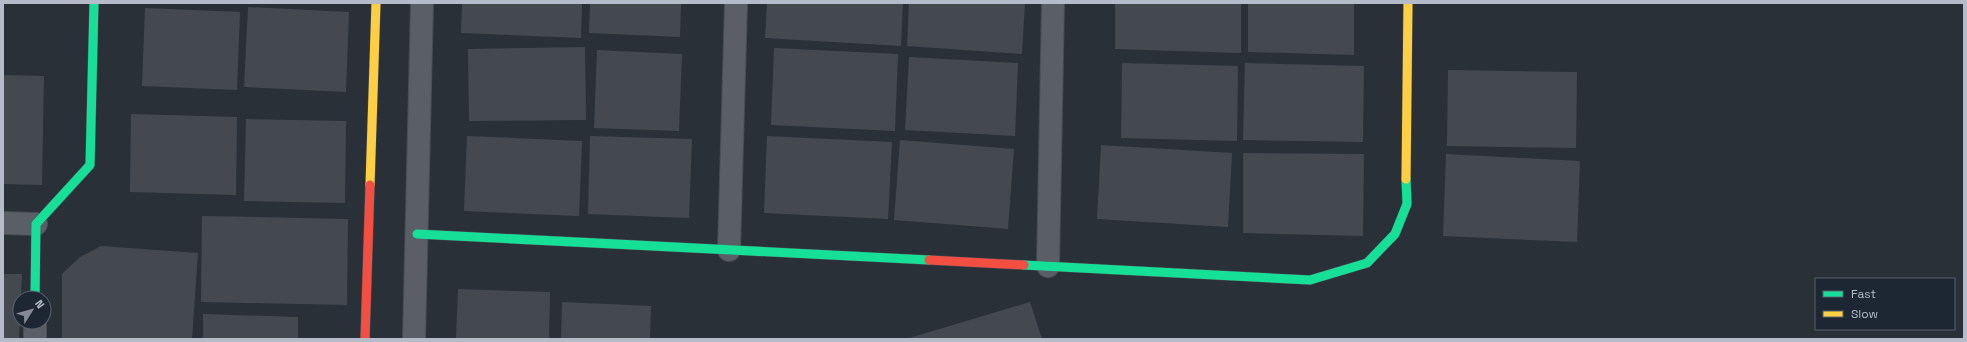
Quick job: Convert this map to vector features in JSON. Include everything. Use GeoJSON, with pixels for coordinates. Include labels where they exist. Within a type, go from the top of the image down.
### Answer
{"type":"FeatureCollection","features":[{"type":"Feature","properties":{"kind":"street"},"geometry":{"type":"LineString","coordinates":[[35,290],[36,224],[90,165],[94,3]]}},
{"type":"Feature","properties":{"kind":"street"},"geometry":{"type":"LineString","coordinates":[[365,339],[376,3]]}},
{"type":"Feature","properties":{"kind":"street"},"geometry":{"type":"LineString","coordinates":[[414,339],[422,3]]}},
{"type":"Feature","properties":{"kind":"street"},"geometry":{"type":"LineString","coordinates":[[729,250],[736,3]]}},
{"type":"Feature","properties":{"kind":"street"},"geometry":{"type":"LineString","coordinates":[[1048,266],[1053,3]]}},
{"type":"Feature","properties":{"kind":"street"},"geometry":{"type":"LineString","coordinates":[[417,234],[1310,280],[1367,263],[1395,234],[1407,204],[1405,169],[1408,3]]}},
{"type":"Feature","properties":{"kind":"street"},"geometry":{"type":"LineString","coordinates":[[3,223],[36,224]]}},
{"type":"Feature","properties":{"kind":"building"},"geometry":{"type":"Polygon","coordinates":[[[462,3],[582,3],[581,38],[461,33],[462,3]]]}},
{"type":"Feature","properties":{"kind":"building"},"geometry":{"type":"Polygon","coordinates":[[[590,3],[681,3],[680,37],[589,33],[590,3]]]}},
{"type":"Feature","properties":{"kind":"building"},"geometry":{"type":"Polygon","coordinates":[[[767,3],[903,3],[901,46],[765,38],[767,3]]]}},
{"type":"Feature","properties":{"kind":"building"},"geometry":{"type":"Polygon","coordinates":[[[909,3],[1025,3],[1022,54],[907,46],[909,3]]]}},
{"type":"Feature","properties":{"kind":"building"},"geometry":{"type":"Polygon","coordinates":[[[1115,3],[1241,3],[1241,53],[1115,49],[1115,3]]]}},
{"type":"Feature","properties":{"kind":"building"},"geometry":{"type":"Polygon","coordinates":[[[1248,3],[1354,3],[1354,55],[1248,52],[1248,3]]]}},
{"type":"Feature","properties":{"kind":"building"},"geometry":{"type":"Polygon","coordinates":[[[248,7],[349,12],[346,92],[244,87],[248,7]]]}},
{"type":"Feature","properties":{"kind":"building"},"geometry":{"type":"Polygon","coordinates":[[[145,8],[240,12],[237,90],[142,86],[145,8]]]}},
{"type":"Feature","properties":{"kind":"building"},"geometry":{"type":"Polygon","coordinates":[[[585,47],[586,120],[469,121],[468,49],[585,47]]]}},
{"type":"Feature","properties":{"kind":"building"},"geometry":{"type":"Polygon","coordinates":[[[774,48],[898,54],[895,131],[771,125],[774,48]]]}},
{"type":"Feature","properties":{"kind":"building"},"geometry":{"type":"Polygon","coordinates":[[[597,50],[682,54],[679,131],[594,128],[597,50]]]}},
{"type":"Feature","properties":{"kind":"building"},"geometry":{"type":"Polygon","coordinates":[[[909,57],[1018,63],[1015,136],[905,130],[909,57]]]}},
{"type":"Feature","properties":{"kind":"building"},"geometry":{"type":"Polygon","coordinates":[[[1122,63],[1238,66],[1237,141],[1121,138],[1122,63]]]}},
{"type":"Feature","properties":{"kind":"building"},"geometry":{"type":"Polygon","coordinates":[[[1245,63],[1364,66],[1363,142],[1243,140],[1245,63]]]}},
{"type":"Feature","properties":{"kind":"building"},"geometry":{"type":"Polygon","coordinates":[[[1448,70],[1577,72],[1576,148],[1447,146],[1448,70]]]}},
{"type":"Feature","properties":{"kind":"building"},"geometry":{"type":"Polygon","coordinates":[[[3,75],[44,76],[42,185],[3,184],[3,75]]]}},
{"type":"Feature","properties":{"kind":"building"},"geometry":{"type":"Polygon","coordinates":[[[131,114],[237,117],[236,195],[130,192],[131,114]]]}},
{"type":"Feature","properties":{"kind":"building"},"geometry":{"type":"Polygon","coordinates":[[[246,119],[346,121],[345,203],[244,201],[246,119]]]}},
{"type":"Feature","properties":{"kind":"building"},"geometry":{"type":"Polygon","coordinates":[[[467,136],[582,141],[579,216],[464,211],[467,136]]]}},
{"type":"Feature","properties":{"kind":"building"},"geometry":{"type":"Polygon","coordinates":[[[590,136],[692,139],[689,218],[588,214],[590,136]]]}},
{"type":"Feature","properties":{"kind":"building"},"geometry":{"type":"Polygon","coordinates":[[[767,136],[892,142],[888,219],[764,213],[767,136]]]}},
{"type":"Feature","properties":{"kind":"building"},"geometry":{"type":"Polygon","coordinates":[[[900,140],[1014,149],[1008,229],[894,220],[900,140]]]}},
{"type":"Feature","properties":{"kind":"building"},"geometry":{"type":"Polygon","coordinates":[[[1101,145],[1232,153],[1228,227],[1097,219],[1101,145]]]}},
{"type":"Feature","properties":{"kind":"building"},"geometry":{"type":"Polygon","coordinates":[[[1243,153],[1364,154],[1363,236],[1243,233],[1243,153]]]}},
{"type":"Feature","properties":{"kind":"building"},"geometry":{"type":"Polygon","coordinates":[[[1446,154],[1580,161],[1577,242],[1443,236],[1446,154]]]}},
{"type":"Feature","properties":{"kind":"building"},"geometry":{"type":"Polygon","coordinates":[[[202,216],[348,219],[347,305],[201,302],[202,216]]]}},
{"type":"Feature","properties":{"kind":"building"},"geometry":{"type":"Polygon","coordinates":[[[101,246],[198,253],[192,339],[62,339],[62,274],[80,257],[101,246]]]}},
{"type":"Feature","properties":{"kind":"building"},"geometry":{"type":"Polygon","coordinates":[[[3,274],[22,274],[21,290],[12,290],[12,330],[19,330],[19,339],[3,339],[3,274]]]}},
{"type":"Feature","properties":{"kind":"building"},"geometry":{"type":"Polygon","coordinates":[[[458,289],[550,292],[549,339],[456,339],[458,289]]]}},
{"type":"Feature","properties":{"kind":"building"},"geometry":{"type":"Polygon","coordinates":[[[562,302],[651,306],[650,339],[561,339],[562,302]]]}},
{"type":"Feature","properties":{"kind":"building"},"geometry":{"type":"Polygon","coordinates":[[[1030,302],[1042,339],[906,339],[1030,302]]]}},
{"type":"Feature","properties":{"kind":"building"},"geometry":{"type":"Polygon","coordinates":[[[203,314],[298,317],[298,339],[203,339],[203,314]]]}},
{"type":"Feature","properties":{"kind":"traffic: fast"},"geometry":{"type":"LineString","coordinates":[[35,290],[36,224],[90,165],[94,3]]}},
{"type":"Feature","properties":{"kind":"traffic: fast"},"geometry":{"type":"LineString","coordinates":[[1024,265],[1310,280],[1367,263],[1395,234],[1407,204],[1406,179]]}},
{"type":"Feature","properties":{"kind":"traffic: fast"},"geometry":{"type":"LineString","coordinates":[[417,234],[929,260]]}},
{"type":"Feature","properties":{"kind":"traffic: slow"},"geometry":{"type":"LineString","coordinates":[[370,185],[376,3]]}},
{"type":"Feature","properties":{"kind":"traffic: slow"},"geometry":{"type":"LineString","coordinates":[[1406,179],[1408,3]]}},
{"type":"Feature","properties":{"kind":"traffic: jam"},"geometry":{"type":"LineString","coordinates":[[365,339],[370,185]]}},
{"type":"Feature","properties":{"kind":"traffic: jam"},"geometry":{"type":"LineString","coordinates":[[929,260],[1024,265]]}}]}
